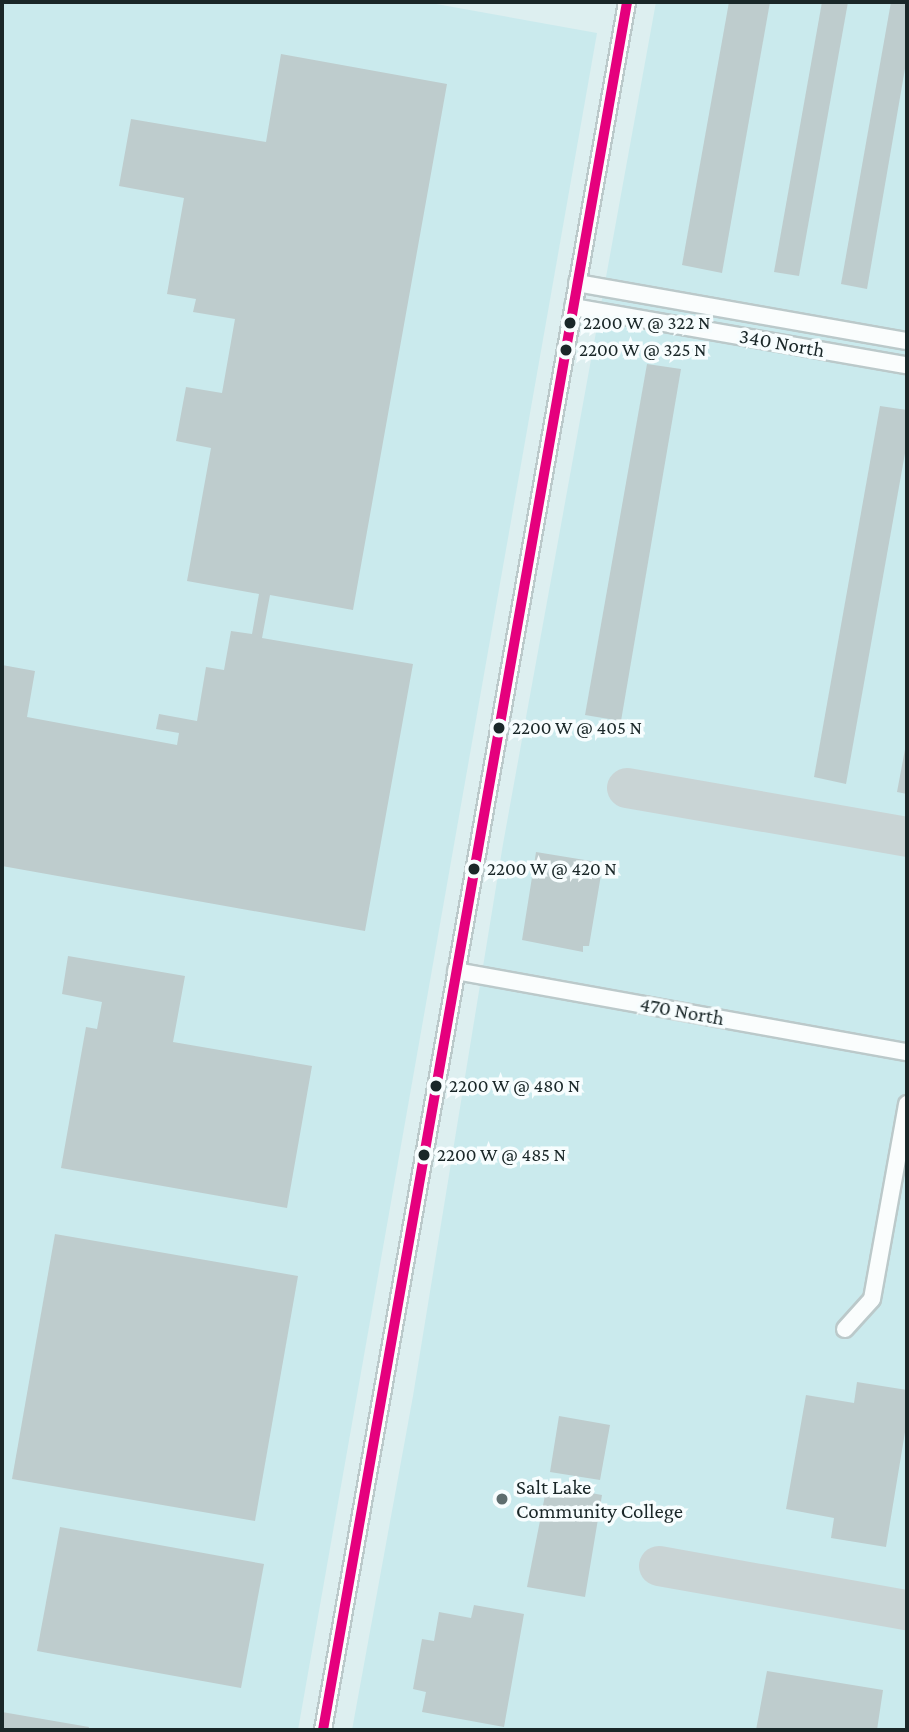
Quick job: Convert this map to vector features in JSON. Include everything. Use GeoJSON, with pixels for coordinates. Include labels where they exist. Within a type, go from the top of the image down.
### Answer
{"type":"FeatureCollection","features":[{"type":"Feature","properties":{"kind":"street"},"geometry":{"type":"LineString","coordinates":[[323,1730],[627,2]]}},
{"type":"Feature","properties":{"kind":"street","name":"340 North"},"geometry":{"type":"LineString","coordinates":[[578,283],[907,341]]}},
{"type":"Feature","properties":{"kind":"street","name":"340 North"},"geometry":{"type":"LineString","coordinates":[[573,307],[907,365]]}},
{"type":"Feature","properties":{"kind":"street","name":"470 North"},"geometry":{"type":"LineString","coordinates":[[456,971],[907,1052]]}},
{"type":"Feature","properties":{"kind":"street"},"geometry":{"type":"LineString","coordinates":[[845,1329],[872,1299],[907,1104]]}},
{"type":"Feature","properties":{"kind":"shaded area"},"geometry":{"type":"Polygon","coordinates":[[[2,2],[425,2],[597,33],[298,1730],[2,1730],[2,2]]]}},
{"type":"Feature","properties":{"kind":"shaded area"},"geometry":{"type":"Polygon","coordinates":[[[656,2],[907,2],[907,1730],[352,1730],[413,1396],[503,844],[656,2]]]}},
{"type":"Feature","properties":{"kind":"building"},"geometry":{"type":"Polygon","coordinates":[[[729,2],[770,2],[722,273],[682,265],[729,2]]]}},
{"type":"Feature","properties":{"kind":"building"},"geometry":{"type":"Polygon","coordinates":[[[822,2],[848,2],[799,276],[774,272],[822,2]]]}},
{"type":"Feature","properties":{"kind":"building"},"geometry":{"type":"Polygon","coordinates":[[[891,2],[907,2],[907,57],[867,289],[841,284],[891,2]]]}},
{"type":"Feature","properties":{"kind":"building"},"geometry":{"type":"Polygon","coordinates":[[[281,54],[447,84],[353,610],[270,595],[262,638],[413,664],[365,931],[2,866],[2,665],[35,671],[27,717],[177,745],[179,733],[156,729],[159,714],[197,721],[206,667],[224,670],[231,631],[252,634],[259,594],[187,581],[211,448],[176,441],[186,387],[222,393],[235,319],[193,312],[196,299],[167,294],[184,198],[119,186],[131,119],[266,142],[281,54]]]}},
{"type":"Feature","properties":{"kind":"building"},"geometry":{"type":"Polygon","coordinates":[[[647,364],[681,369],[621,721],[585,715],[647,364]]]}},
{"type":"Feature","properties":{"kind":"building"},"geometry":{"type":"Polygon","coordinates":[[[880,406],[907,410],[907,442],[846,784],[814,777],[880,406]]]}},
{"type":"Feature","properties":{"kind":"building"},"geometry":{"type":"Polygon","coordinates":[[[907,745],[907,794],[897,792],[907,745]]]}},
{"type":"Feature","properties":{"kind":"building"},"geometry":{"type":"Polygon","coordinates":[[[536,852],[603,863],[589,946],[583,946],[583,952],[522,940],[536,852]]]}},
{"type":"Feature","properties":{"kind":"building"},"geometry":{"type":"Polygon","coordinates":[[[68,956],[185,976],[173,1042],[312,1066],[287,1208],[61,1168],[86,1027],[97,1029],[102,1002],[62,994],[68,956]]]}},
{"type":"Feature","properties":{"kind":"building"},"geometry":{"type":"Polygon","coordinates":[[[55,1234],[298,1276],[255,1521],[12,1479],[55,1234]]]}},
{"type":"Feature","properties":{"kind":"building"},"geometry":{"type":"Polygon","coordinates":[[[857,1382],[907,1390],[907,1420],[886,1547],[831,1538],[834,1518],[786,1509],[806,1395],[854,1403],[857,1382]]]}},
{"type":"Feature","properties":{"kind":"building"},"geometry":{"type":"Polygon","coordinates":[[[559,1416],[610,1425],[600,1480],[550,1472],[559,1416]]]}},
{"type":"Feature","properties":{"kind":"building"},"geometry":{"type":"Polygon","coordinates":[[[547,1485],[602,1495],[585,1597],[527,1587],[547,1485]]]}},
{"type":"Feature","properties":{"kind":"building"},"geometry":{"type":"Polygon","coordinates":[[[60,1527],[264,1564],[241,1688],[37,1651],[60,1527]]]}},
{"type":"Feature","properties":{"kind":"building"},"geometry":{"type":"Polygon","coordinates":[[[474,1605],[524,1614],[504,1727],[422,1712],[426,1692],[413,1689],[422,1639],[434,1641],[439,1612],[471,1618],[474,1605]]]}},
{"type":"Feature","properties":{"kind":"building"},"geometry":{"type":"Polygon","coordinates":[[[767,1671],[883,1690],[877,1730],[756,1730],[767,1671]]]}},
{"type":"Feature","properties":{"kind":"building"},"geometry":{"type":"Polygon","coordinates":[[[2,1712],[89,1727],[88,1730],[2,1730],[2,1712]]]}},
{"type":"Feature","properties":{"kind":"taxiway"},"geometry":{"type":"LineString","coordinates":[[627,788],[907,837]]}},
{"type":"Feature","properties":{"kind":"taxiway"},"geometry":{"type":"LineString","coordinates":[[659,1566],[907,1610]]}},
{"type":"Feature","properties":{"kind":"transit line"},"geometry":{"type":"LineString","coordinates":[[323,1730],[627,2]]}},
{"type":"Feature","properties":{"kind":"place","name":"2200 W @ 322 N"},"geometry":{"type":"Point","coordinates":[570,323]}},
{"type":"Feature","properties":{"kind":"place","name":"2200 W @ 325 N"},"geometry":{"type":"Point","coordinates":[566,350]}},
{"type":"Feature","properties":{"kind":"place","name":"2200 W @ 405 N"},"geometry":{"type":"Point","coordinates":[499,728]}},
{"type":"Feature","properties":{"kind":"place","name":"2200 W @ 420 N"},"geometry":{"type":"Point","coordinates":[474,869]}},
{"type":"Feature","properties":{"kind":"place","name":"2200 W @ 480 N"},"geometry":{"type":"Point","coordinates":[436,1086]}},
{"type":"Feature","properties":{"kind":"place","name":"2200 W @ 485 N"},"geometry":{"type":"Point","coordinates":[424,1155]}},
{"type":"Feature","properties":{"kind":"place","name":"Salt Lake Community College"},"geometry":{"type":"Point","coordinates":[502,1499]}}]}
